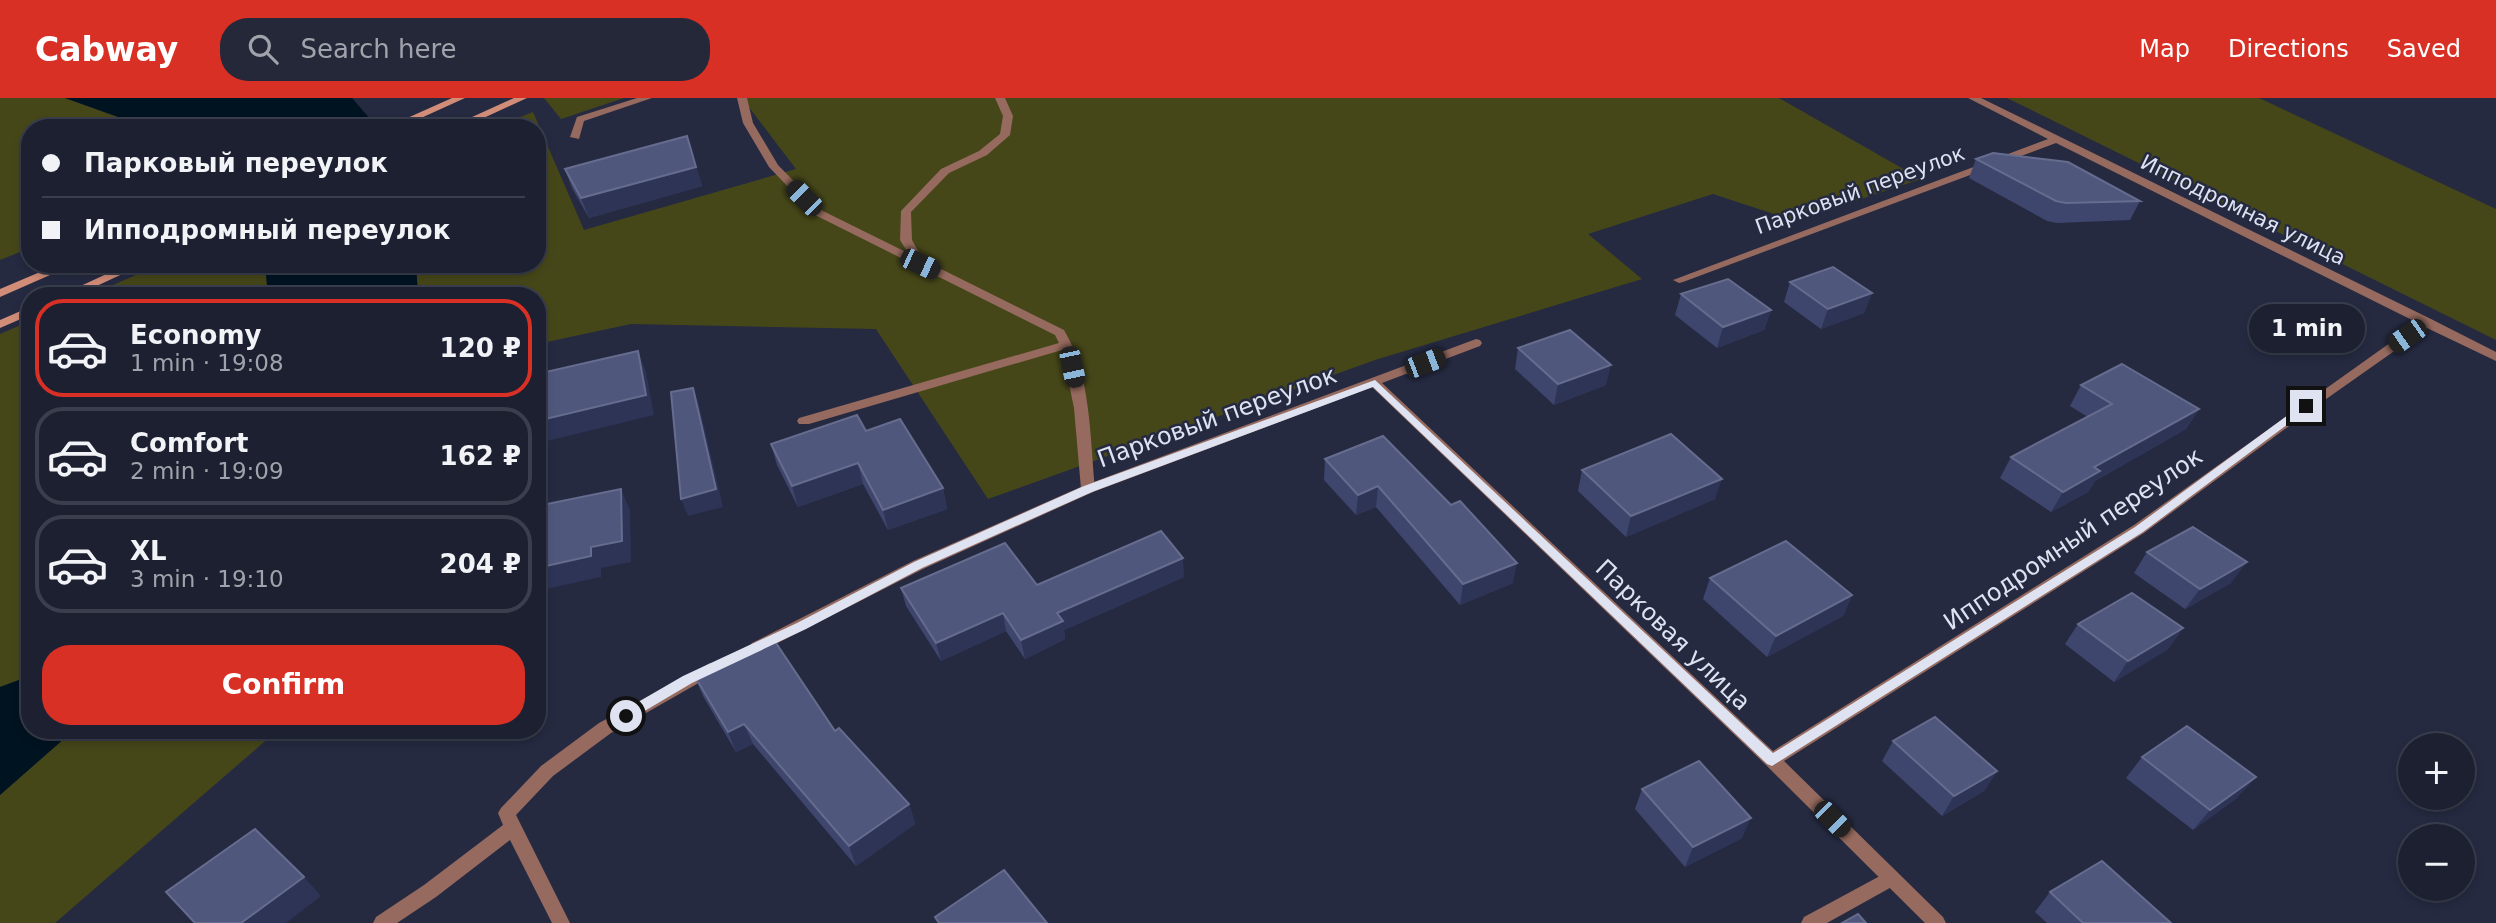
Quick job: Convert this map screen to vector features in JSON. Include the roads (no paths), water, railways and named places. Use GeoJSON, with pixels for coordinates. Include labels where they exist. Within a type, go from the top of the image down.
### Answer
{"type":"FeatureCollection","features":[{"type":"Feature","properties":{"kind":"street"},"geometry":{"type":"LineString","coordinates":[[411,119],[460,98]]}},
{"type":"Feature","properties":{"kind":"street"},"geometry":{"type":"LineString","coordinates":[[474,119],[522,98]]}},
{"type":"Feature","properties":{"kind":"street"},"geometry":{"type":"LineString","coordinates":[[575,137],[580,118],[647,98]]}},
{"type":"Feature","properties":{"kind":"street"},"geometry":{"type":"LineString","coordinates":[[742,98],[748,123],[774,167],[819,213],[1060,332],[1067,345],[1081,413],[1088,489]]}},
{"type":"Feature","properties":{"kind":"street"},"geometry":{"type":"LineString","coordinates":[[920,264],[906,240],[906,211],[945,171],[984,153],[1005,135],[1008,116],[1000,98]]}},
{"type":"Feature","properties":{"kind":"street","name":"Ипподромная улица"},"geometry":{"type":"LineString","coordinates":[[1973,98],[2496,357]]}},
{"type":"Feature","properties":{"kind":"street","name":"Парковый переулок"},"geometry":{"type":"LineString","coordinates":[[1679,281],[2056,139]]}},
{"type":"Feature","properties":{"kind":"street"},"geometry":{"type":"LineString","coordinates":[[0,293],[48,273]]}},
{"type":"Feature","properties":{"kind":"street"},"geometry":{"type":"LineString","coordinates":[[86,287],[117,273]]}},
{"type":"Feature","properties":{"kind":"street"},"geometry":{"type":"LineString","coordinates":[[0,324],[21,315]]}},
{"type":"Feature","properties":{"kind":"street","name":"Ипподромный переулок"},"geometry":{"type":"LineString","coordinates":[[1772,760],[2139,529],[2306,406],[2427,322]]}},
{"type":"Feature","properties":{"kind":"street","name":"Парковый переулок"},"geometry":{"type":"LineString","coordinates":[[744,653],[918,565],[1088,489],[1476,343]]}},
{"type":"Feature","properties":{"kind":"street"},"geometry":{"type":"LineString","coordinates":[[804,421],[1067,345]]}},
{"type":"Feature","properties":{"kind":"street","name":"Парковая улица"},"geometry":{"type":"LineString","coordinates":[[1375,383],[1772,760],[1937,923]]}},
{"type":"Feature","properties":{"kind":"street"},"geometry":{"type":"LineString","coordinates":[[382,923],[430,891],[510,821],[547,771],[606,728],[687,680],[722,664]]}},
{"type":"Feature","properties":{"kind":"street"},"geometry":{"type":"LineString","coordinates":[[510,821],[550,894],[561,923]]}},
{"type":"Feature","properties":{"kind":"street"},"geometry":{"type":"LineString","coordinates":[[1810,923],[1891,878]]}},
{"type":"Feature","properties":{"kind":"water"},"geometry":{"type":"Polygon","coordinates":[[[65,98],[352,98],[370,119],[124,119],[65,98]]]}},
{"type":"Feature","properties":{"kind":"water"},"geometry":{"type":"Polygon","coordinates":[[[266,273],[417,273],[417,287],[267,287],[266,273]]]}},
{"type":"Feature","properties":{"kind":"water"},"geometry":{"type":"Polygon","coordinates":[[[21,679],[21,739],[64,739],[0,795],[0,687],[21,679]]]}}]}
